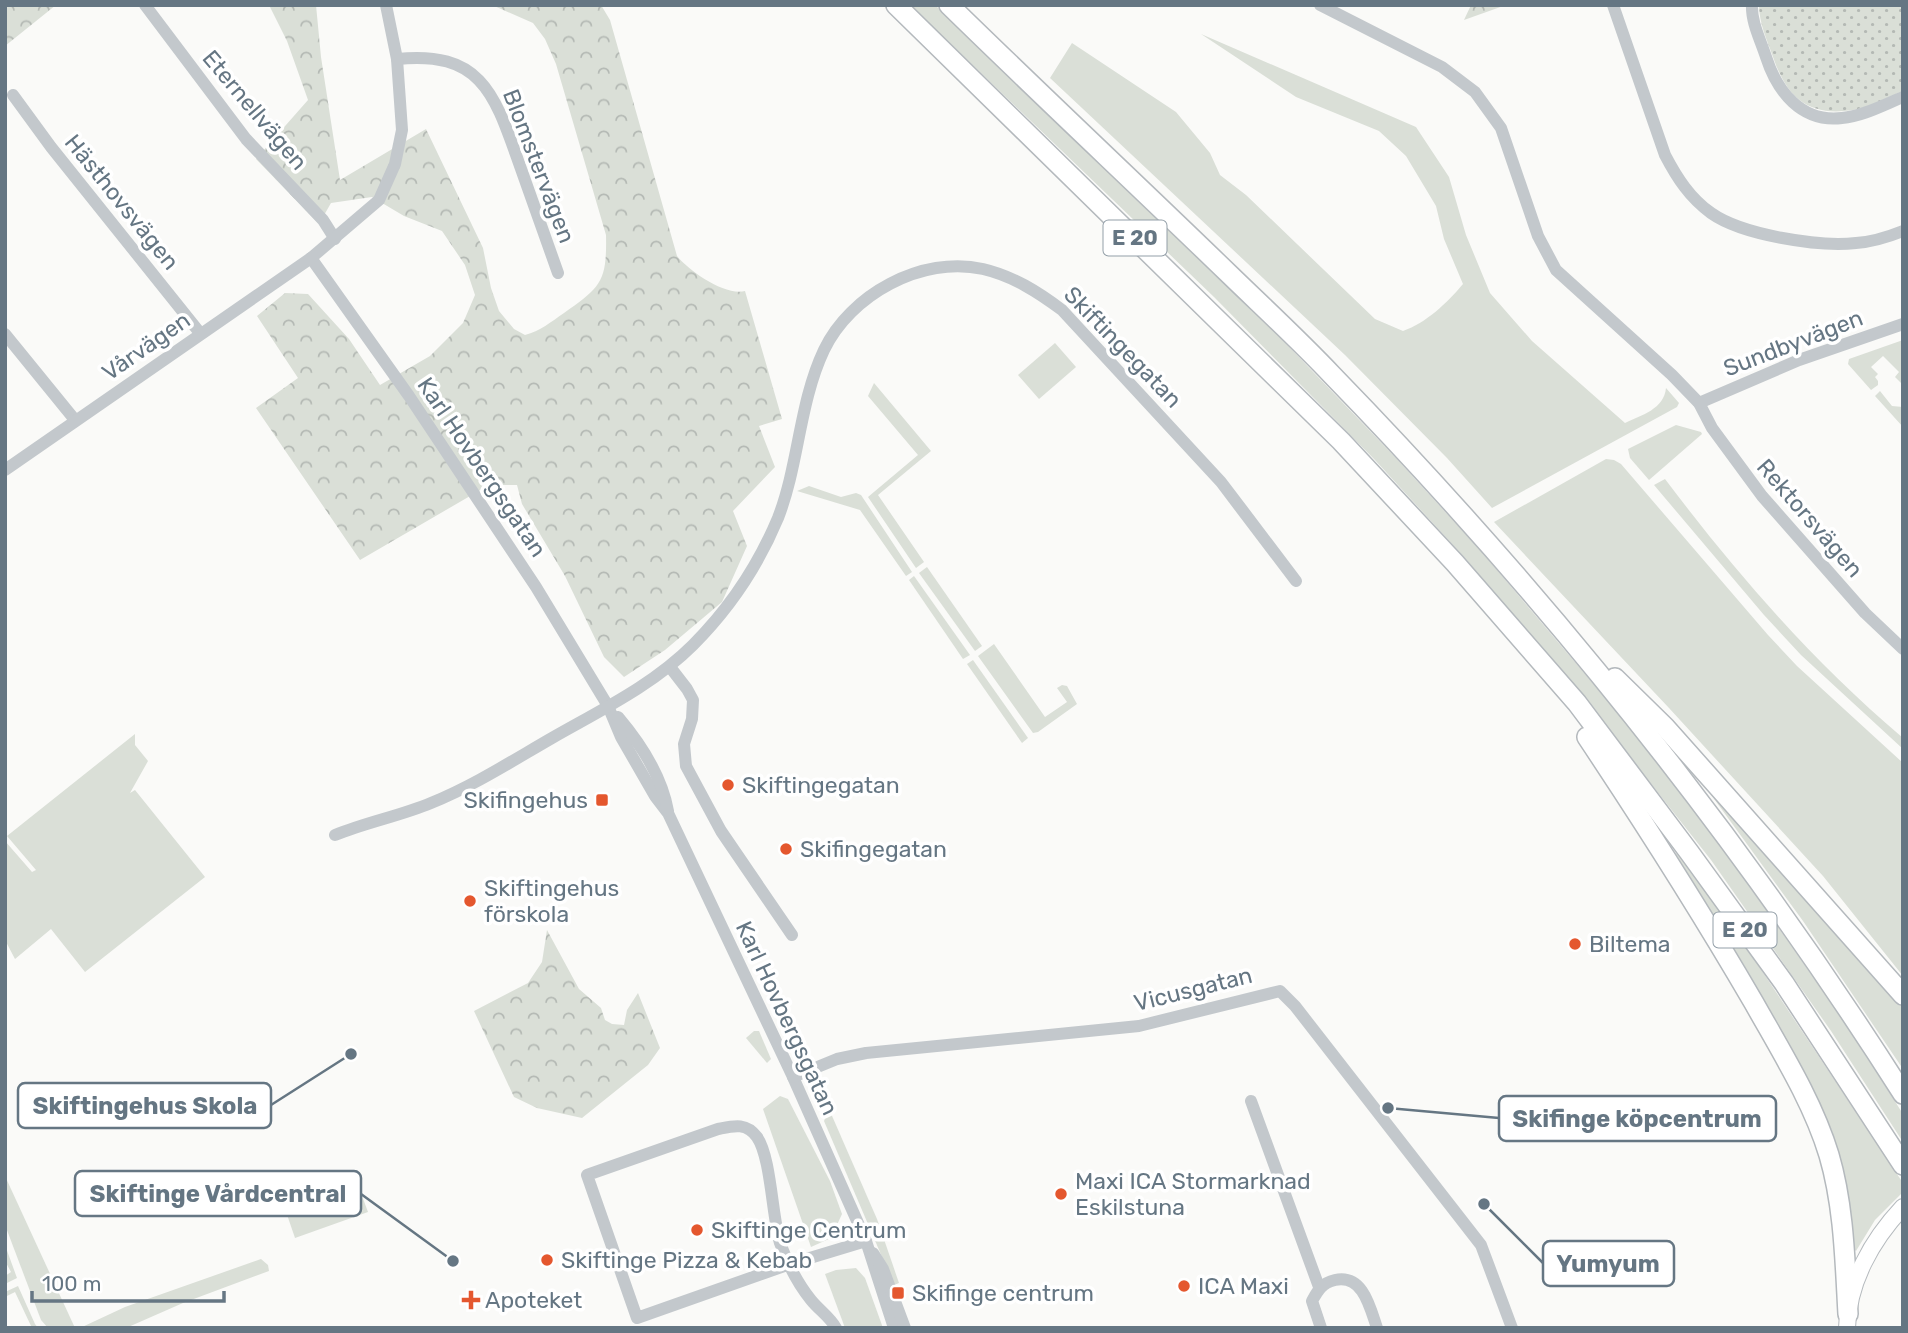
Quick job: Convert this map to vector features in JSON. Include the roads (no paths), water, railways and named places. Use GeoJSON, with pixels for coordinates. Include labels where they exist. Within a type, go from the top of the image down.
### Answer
{"type":"FeatureCollection","features":[{"type":"Feature","properties":{"kind":"highway","name":"E 20"},"geometry":{"type":"LineString","coordinates":[[896,5],[1341,440],[1455,563],[1577,703],[1784,983],[1903,1165]]}},
{"type":"Feature","properties":{"kind":"highway","name":"E 20"},"geometry":{"type":"LineString","coordinates":[[949,5],[1332,374],[1478,533],[1560,628],[1685,783],[1807,949],[1903,1094]]}},
{"type":"Feature","properties":{"kind":"highway","name":"E 20"},"geometry":{"type":"LineString","coordinates":[[1560,628],[1665,727],[1903,995]]}},
{"type":"Feature","properties":{"kind":"highway","name":"E 20"},"geometry":{"type":"LineString","coordinates":[[1577,703],[1586,735],[1661,848],[1731,964],[1788,1063],[1809,1107],[1828,1153],[1838,1195],[1847,1323]]}},
{"type":"Feature","properties":{"kind":"main road"},"geometry":{"type":"LineString","coordinates":[[1847,1323],[1859,1273],[1878,1236],[1903,1207]]}},
{"type":"Feature","properties":{"kind":"street","name":"Eternellvägen"},"geometry":{"type":"LineString","coordinates":[[145,5],[246,139],[323,220],[334,239]]}},
{"type":"Feature","properties":{"kind":"street","name":"Vårvägen"},"geometry":{"type":"LineString","coordinates":[[5,470],[312,258],[379,200],[395,164],[402,130],[397,60],[386,5]]}},
{"type":"Feature","properties":{"kind":"street","name":"Rektorsvägen"},"geometry":{"type":"LineString","coordinates":[[1320,5],[1442,67],[1475,93],[1501,128],[1538,236],[1556,270],[1672,375],[1699,403],[1712,428],[1762,496],[1865,613],[1903,649]]}},
{"type":"Feature","properties":{"kind":"street"},"geometry":{"type":"LineString","coordinates":[[1613,5],[1665,155],[1676,177],[1693,198],[1713,214],[1759,233],[1823,243],[1858,243],[1882,239],[1903,231]]}},
{"type":"Feature","properties":{"kind":"street"},"geometry":{"type":"LineString","coordinates":[[1752,5],[1756,28],[1776,85],[1788,100],[1804,112],[1822,118],[1840,119],[1856,116],[1903,97]]}},
{"type":"Feature","properties":{"kind":"street","name":"Blomstervägen"},"geometry":{"type":"LineString","coordinates":[[397,60],[423,57],[444,60],[465,69],[491,92],[558,273]]}},
{"type":"Feature","properties":{"kind":"street","name":"Hästhovsvägen"},"geometry":{"type":"LineString","coordinates":[[13,95],[51,148],[200,333]]}},
{"type":"Feature","properties":{"kind":"street","name":"Karl Hovbergsgatan"},"geometry":{"type":"LineString","coordinates":[[312,258],[478,498],[608,706],[630,732],[664,791],[668,813],[793,1076],[866,1241],[894,1328]]}},
{"type":"Feature","properties":{"kind":"street","name":"Skiftingegatan"},"geometry":{"type":"LineString","coordinates":[[608,706],[670,667],[723,612],[764,547],[778,517],[792,475],[810,386],[824,349],[863,301],[912,274],[951,267],[982,268],[1013,279],[1041,294],[1062,310],[1221,482],[1296,581]]}},
{"type":"Feature","properties":{"kind":"street","name":"Sundbyvägen"},"geometry":{"type":"LineString","coordinates":[[1699,403],[1799,360],[1903,324]]}},
{"type":"Feature","properties":{"kind":"street"},"geometry":{"type":"LineString","coordinates":[[5,334],[75,420]]}},
{"type":"Feature","properties":{"kind":"street"},"geometry":{"type":"LineString","coordinates":[[670,667],[693,700],[692,719],[684,744],[686,766],[721,831],[792,935]]}},
{"type":"Feature","properties":{"kind":"street"},"geometry":{"type":"LineString","coordinates":[[335,835],[447,796],[608,706]]}},
{"type":"Feature","properties":{"kind":"street","name":"Vicusgatan"},"geometry":{"type":"LineString","coordinates":[[793,1076],[837,1059],[866,1053],[1139,1026],[1280,991],[1295,1006],[1481,1245],[1512,1328]]}},
{"type":"Feature","properties":{"kind":"street"},"geometry":{"type":"LineString","coordinates":[[1251,1101],[1319,1287]]}},
{"type":"Feature","properties":{"kind":"street"},"geometry":{"type":"LineString","coordinates":[[836,1328],[807,1295],[790,1264],[780,1242],[759,1139],[752,1131],[740,1125],[718,1129],[587,1175],[637,1318],[790,1264],[866,1241]]}},
{"type":"Feature","properties":{"kind":"street","name":"Karl Hovbergsgatan"},"geometry":{"type":"LineString","coordinates":[[866,1241],[883,1269],[905,1328]]}},
{"type":"Feature","properties":{"kind":"street"},"geometry":{"type":"LineString","coordinates":[[1321,1328],[1312,1301],[1319,1287],[1331,1281],[1345,1279],[1353,1282],[1365,1295],[1377,1328]]}},
{"type":"Feature","properties":{"kind":"place","name":"Skiftingegatan"},"geometry":{"type":"Point","coordinates":[728,785]}},
{"type":"Feature","properties":{"kind":"place","name":"Skifingehus"},"geometry":{"type":"Point","coordinates":[602,800]}},
{"type":"Feature","properties":{"kind":"place","name":"Skifingegatan"},"geometry":{"type":"Point","coordinates":[786,849]}},
{"type":"Feature","properties":{"kind":"place","name":"Skiftingehus förskola"},"geometry":{"type":"Point","coordinates":[470,901]}},
{"type":"Feature","properties":{"kind":"place","name":"Biltema"},"geometry":{"type":"Point","coordinates":[1575,944]}},
{"type":"Feature","properties":{"kind":"place","name":"Skiftingehus Skola"},"geometry":{"type":"Point","coordinates":[351,1054]}},
{"type":"Feature","properties":{"kind":"place","name":"Skifinge köpcentrum"},"geometry":{"type":"Point","coordinates":[1388,1108]}},
{"type":"Feature","properties":{"kind":"place","name":"Maxi ICA Stormarknad Eskilstuna"},"geometry":{"type":"Point","coordinates":[1061,1194]}},
{"type":"Feature","properties":{"kind":"place","name":"Yumyum"},"geometry":{"type":"Point","coordinates":[1484,1204]}},
{"type":"Feature","properties":{"kind":"place","name":"Skiftinge Centrum"},"geometry":{"type":"Point","coordinates":[697,1230]}},
{"type":"Feature","properties":{"kind":"place","name":"Skiftinge Pizza & Kebab"},"geometry":{"type":"Point","coordinates":[547,1260]}},
{"type":"Feature","properties":{"kind":"place","name":"Skiftinge Vårdcentral"},"geometry":{"type":"Point","coordinates":[453,1261]}},
{"type":"Feature","properties":{"kind":"place","name":"ICA Maxi"},"geometry":{"type":"Point","coordinates":[1184,1286]}},
{"type":"Feature","properties":{"kind":"place","name":"Skifinge centrum"},"geometry":{"type":"Point","coordinates":[898,1293]}},
{"type":"Feature","properties":{"kind":"place","name":"Apoteket"},"geometry":{"type":"Point","coordinates":[471,1300]}}]}
